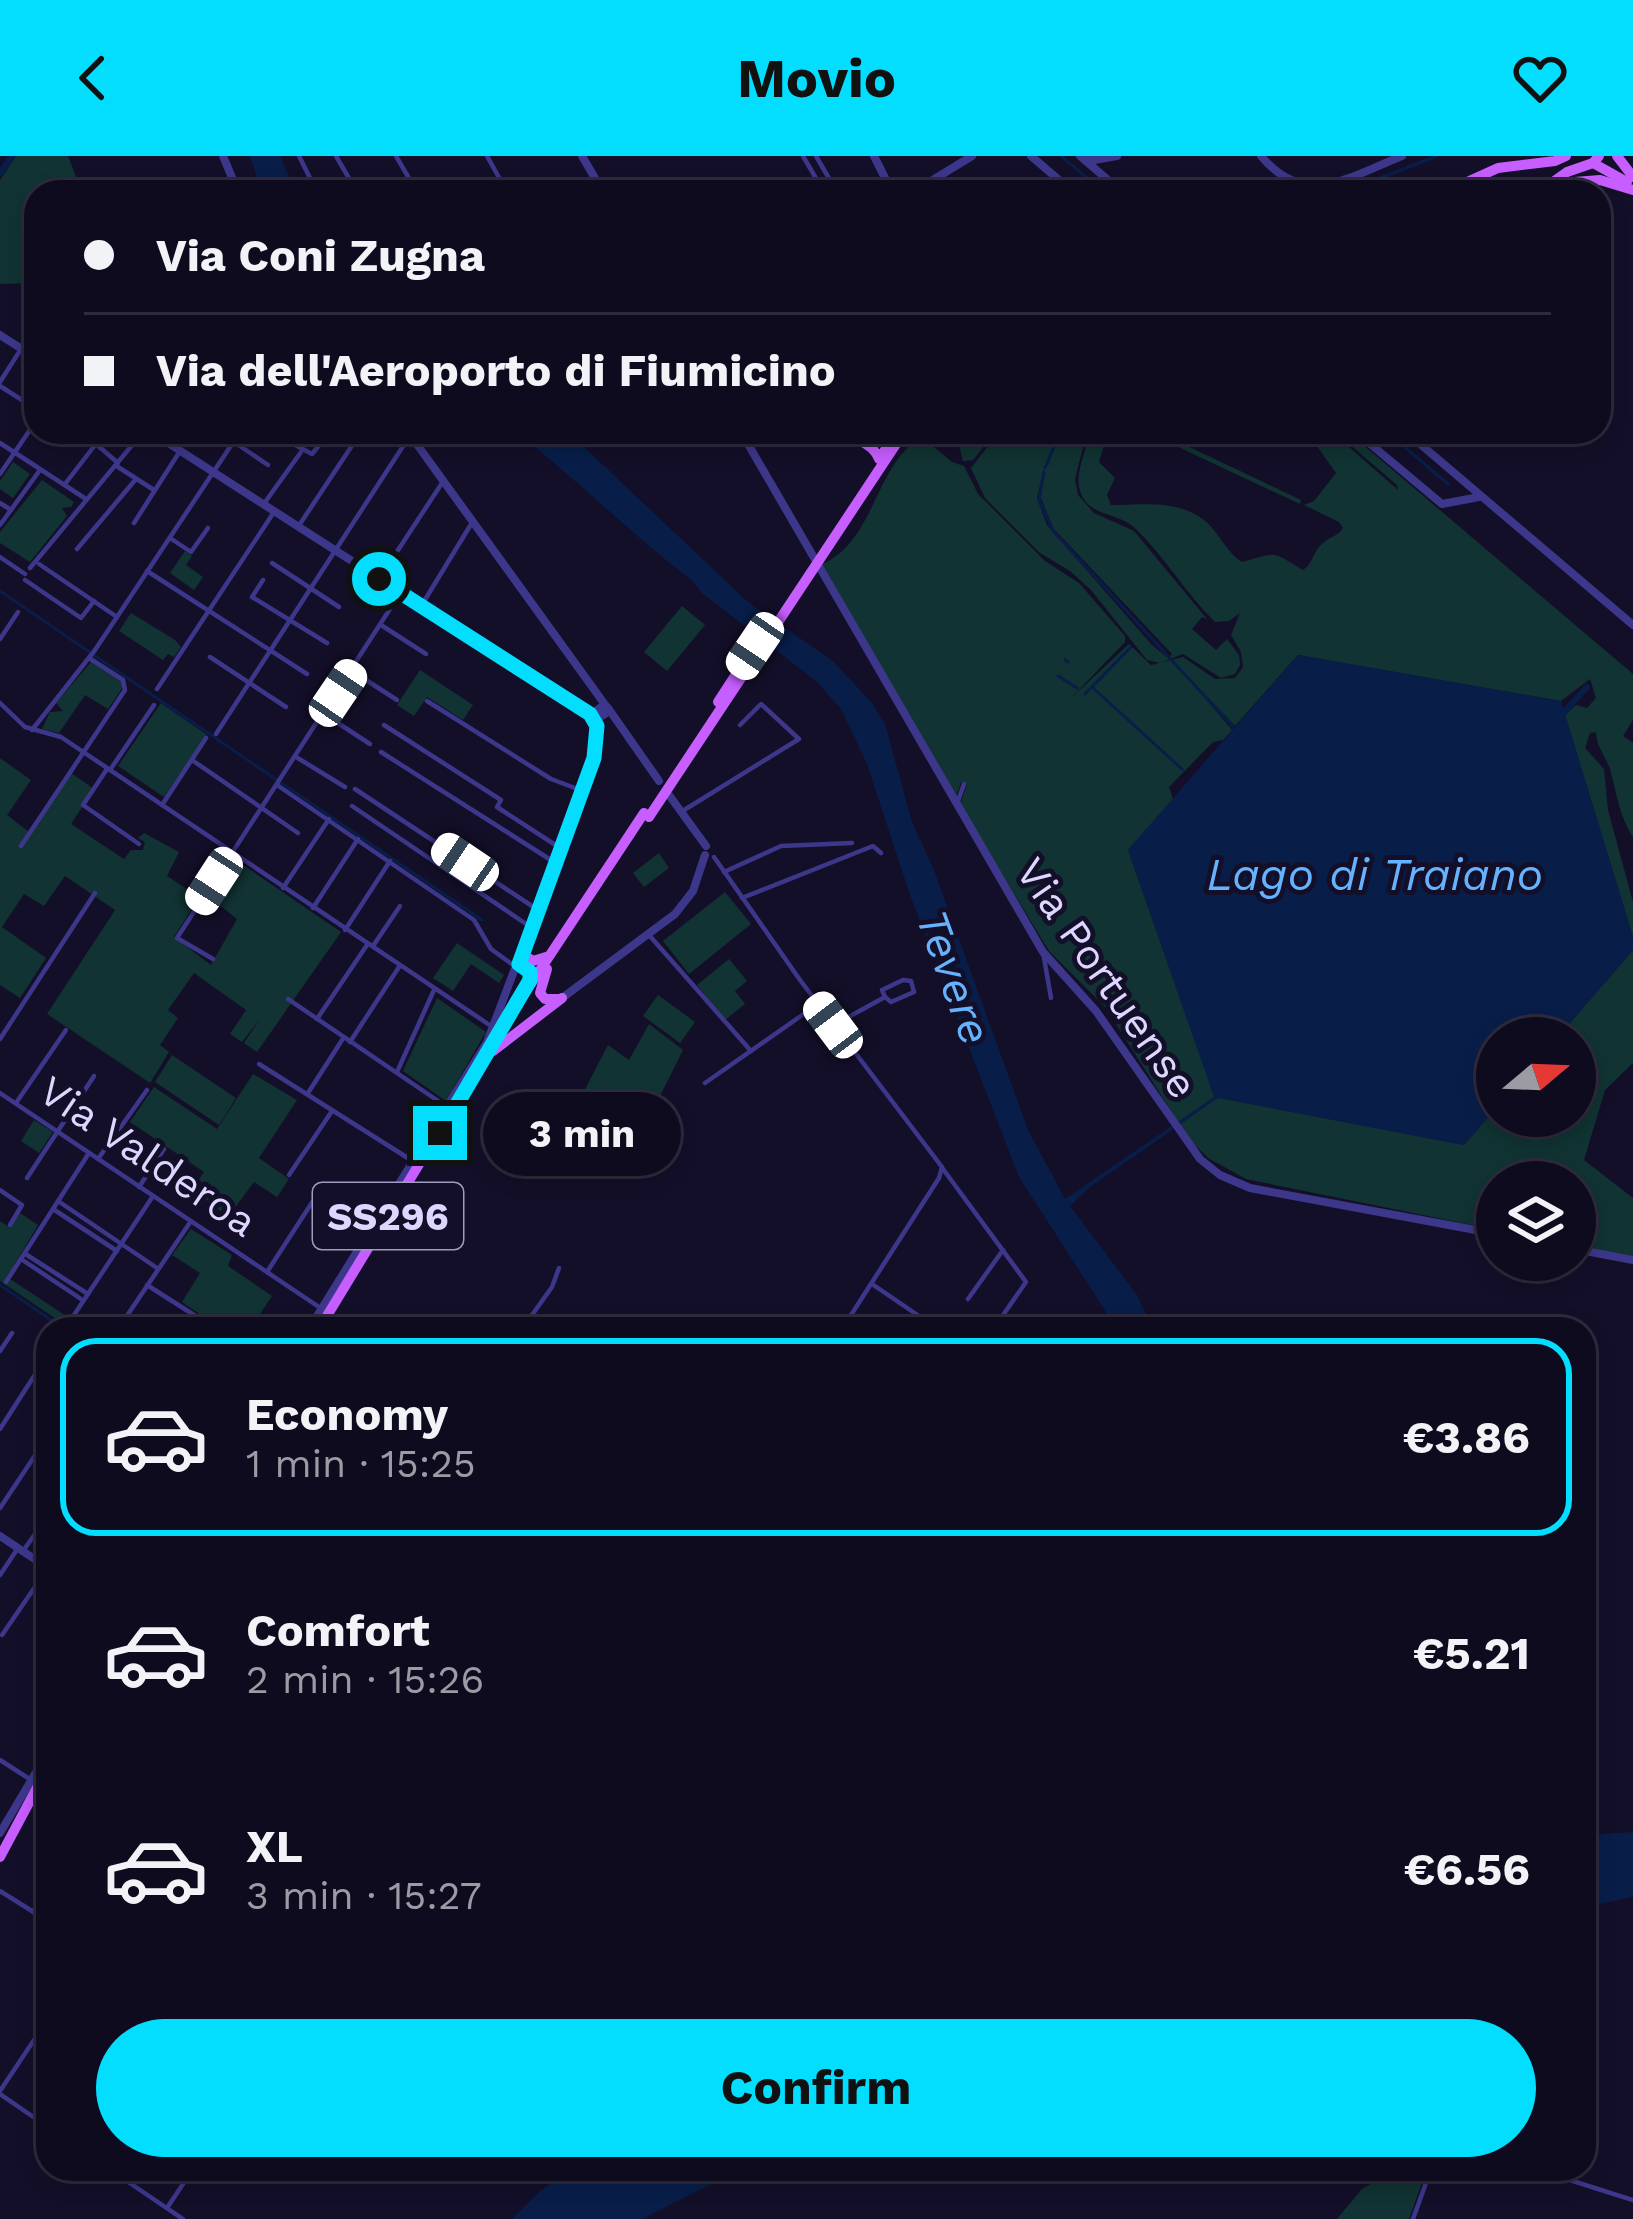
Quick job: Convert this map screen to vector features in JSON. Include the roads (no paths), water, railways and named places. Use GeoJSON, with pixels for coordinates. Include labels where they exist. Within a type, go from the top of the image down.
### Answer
{"type":"FeatureCollection","features":[{"type":"Feature","properties":{"kind":"main road"},"geometry":{"type":"LineString","coordinates":[[1616,156],[1633,183]]}},
{"type":"Feature","properties":{"kind":"main road"},"geometry":{"type":"LineString","coordinates":[[1468,179],[1498,168],[1586,159],[1633,183]]}},
{"type":"Feature","properties":{"kind":"main road"},"geometry":{"type":"LineString","coordinates":[[1556,180],[1586,159]]}},
{"type":"Feature","properties":{"kind":"main road"},"geometry":{"type":"LineString","coordinates":[[870,444],[882,458]]}},
{"type":"Feature","properties":{"kind":"main road","name":"SS296"},"geometry":{"type":"LineString","coordinates":[[452,1105],[491,1054],[892,444]]}},
{"type":"Feature","properties":{"kind":"main road","name":"SS296"},"geometry":{"type":"LineString","coordinates":[[323,1317],[452,1105],[646,815]]}},
{"type":"Feature","properties":{"kind":"main road"},"geometry":{"type":"LineString","coordinates":[[520,962],[537,962],[556,945]]}},
{"type":"Feature","properties":{"kind":"main road"},"geometry":{"type":"LineString","coordinates":[[520,962],[530,972],[522,997]]}},
{"type":"Feature","properties":{"kind":"main road"},"geometry":{"type":"LineString","coordinates":[[547,969],[541,995],[552,1001],[562,998]]}},
{"type":"Feature","properties":{"kind":"main road"},"geometry":{"type":"LineString","coordinates":[[491,1054],[562,998]]}},
{"type":"Feature","properties":{"kind":"main road"},"geometry":{"type":"LineString","coordinates":[[0,1857],[36,1790]]}},
{"type":"Feature","properties":{"kind":"street"},"geometry":{"type":"LineString","coordinates":[[933,180],[972,156]]}},
{"type":"Feature","properties":{"kind":"street"},"geometry":{"type":"LineString","coordinates":[[1031,156],[1059,180]]}},
{"type":"Feature","properties":{"kind":"street"},"geometry":{"type":"LineString","coordinates":[[1081,156],[1096,160],[1117,156]]}},
{"type":"Feature","properties":{"kind":"street"},"geometry":{"type":"LineString","coordinates":[[1081,156],[1108,180]]}},
{"type":"Feature","properties":{"kind":"street"},"geometry":{"type":"LineString","coordinates":[[1261,156],[1286,180]]}},
{"type":"Feature","properties":{"kind":"street"},"geometry":{"type":"LineString","coordinates":[[1332,180],[1402,156]]}},
{"type":"Feature","properties":{"kind":"street"},"geometry":{"type":"LineString","coordinates":[[0,335],[24,351]]}},
{"type":"Feature","properties":{"kind":"street"},"geometry":{"type":"LineString","coordinates":[[0,384],[21,349]]}},
{"type":"Feature","properties":{"kind":"street"},"geometry":{"type":"LineString","coordinates":[[0,474],[24,439]]}},
{"type":"Feature","properties":{"kind":"street"},"geometry":{"type":"LineString","coordinates":[[0,443],[87,499]]}},
{"type":"Feature","properties":{"kind":"street"},"geometry":{"type":"LineString","coordinates":[[64,484],[95,444],[155,491]]}},
{"type":"Feature","properties":{"kind":"street"},"geometry":{"type":"LineString","coordinates":[[27,574],[136,444]]}},
{"type":"Feature","properties":{"kind":"street"},"geometry":{"type":"LineString","coordinates":[[168,444],[421,606],[616,721],[659,781]]}},
{"type":"Feature","properties":{"kind":"street"},"geometry":{"type":"LineString","coordinates":[[32,730],[94,650],[233,444]]}},
{"type":"Feature","properties":{"kind":"street"},"geometry":{"type":"LineString","coordinates":[[237,444],[268,465]]}},
{"type":"Feature","properties":{"kind":"street"},"geometry":{"type":"LineString","coordinates":[[291,444],[301,452],[315,453],[321,444]]}},
{"type":"Feature","properties":{"kind":"street"},"geometry":{"type":"LineString","coordinates":[[298,527],[353,444]]}},
{"type":"Feature","properties":{"kind":"street"},"geometry":{"type":"LineString","coordinates":[[216,734],[404,444]]}},
{"type":"Feature","properties":{"kind":"street"},"geometry":{"type":"LineString","coordinates":[[320,1317],[452,1105],[494,1028],[583,791],[594,758],[600,712],[596,692],[417,444]]}},
{"type":"Feature","properties":{"kind":"street","name":"Via Portuense"},"geometry":{"type":"LineString","coordinates":[[748,444],[1042,952],[1096,1010],[1171,1122],[1210,1168],[1242,1185],[1476,1230]]}},
{"type":"Feature","properties":{"kind":"street"},"geometry":{"type":"LineString","coordinates":[[1370,444],[1442,504],[1474,497],[1486,500]]}},
{"type":"Feature","properties":{"kind":"street"},"geometry":{"type":"LineString","coordinates":[[1420,444],[1633,625]]}},
{"type":"Feature","properties":{"kind":"street"},"geometry":{"type":"LineString","coordinates":[[134,523],[180,451]]}},
{"type":"Feature","properties":{"kind":"street"},"geometry":{"type":"LineString","coordinates":[[263,505],[301,452]]}},
{"type":"Feature","properties":{"kind":"street"},"geometry":{"type":"LineString","coordinates":[[0,525],[40,470]]}},
{"type":"Feature","properties":{"kind":"street"},"geometry":{"type":"LineString","coordinates":[[77,549],[136,479]]}},
{"type":"Feature","properties":{"kind":"street"},"geometry":{"type":"LineString","coordinates":[[1461,479],[1462,501]]}},
{"type":"Feature","properties":{"kind":"street"},"geometry":{"type":"LineString","coordinates":[[379,579],[444,480]]}},
{"type":"Feature","properties":{"kind":"street"},"geometry":{"type":"LineString","coordinates":[[0,503],[10,510]]}},
{"type":"Feature","properties":{"kind":"street"},"geometry":{"type":"LineString","coordinates":[[157,689],[274,512]]}},
{"type":"Feature","properties":{"kind":"street"},"geometry":{"type":"LineString","coordinates":[[421,606],[472,520]]}},
{"type":"Feature","properties":{"kind":"street"},"geometry":{"type":"LineString","coordinates":[[170,538],[191,552],[208,528]]}},
{"type":"Feature","properties":{"kind":"street"},"geometry":{"type":"LineString","coordinates":[[0,557],[81,618],[94,602]]}},
{"type":"Feature","properties":{"kind":"street"},"geometry":{"type":"LineString","coordinates":[[39,563],[117,617]]}},
{"type":"Feature","properties":{"kind":"street"},"geometry":{"type":"LineString","coordinates":[[272,563],[339,607]]}},
{"type":"Feature","properties":{"kind":"street"},"geometry":{"type":"LineString","coordinates":[[147,571],[307,674]]}},
{"type":"Feature","properties":{"kind":"street"},"geometry":{"type":"LineString","coordinates":[[263,580],[252,597],[327,644]]}},
{"type":"Feature","properties":{"kind":"street"},"geometry":{"type":"LineString","coordinates":[[213,959],[177,938],[400,593]]}},
{"type":"Feature","properties":{"kind":"street"},"geometry":{"type":"LineString","coordinates":[[0,639],[18,612]]}},
{"type":"Feature","properties":{"kind":"street"},"geometry":{"type":"LineString","coordinates":[[381,625],[426,654]]}},
{"type":"Feature","properties":{"kind":"street"},"geometry":{"type":"LineString","coordinates":[[210,657],[286,707]]}},
{"type":"Feature","properties":{"kind":"street"},"geometry":{"type":"LineString","coordinates":[[21,846],[127,685],[88,658]]}},
{"type":"Feature","properties":{"kind":"street"},"geometry":{"type":"LineString","coordinates":[[352,671],[397,700]]}},
{"type":"Feature","properties":{"kind":"street"},"geometry":{"type":"LineString","coordinates":[[427,700],[550,779],[583,791]]}},
{"type":"Feature","properties":{"kind":"street"},"geometry":{"type":"LineString","coordinates":[[0,703],[32,730],[61,737],[494,1028]]}},
{"type":"Feature","properties":{"kind":"street"},"geometry":{"type":"LineString","coordinates":[[681,812],[799,740],[761,704],[740,725]]}},
{"type":"Feature","properties":{"kind":"street"},"geometry":{"type":"LineString","coordinates":[[139,844],[83,805],[154,705]]}},
{"type":"Feature","properties":{"kind":"street"},"geometry":{"type":"LineString","coordinates":[[324,714],[370,744]]}},
{"type":"Feature","properties":{"kind":"street"},"geometry":{"type":"LineString","coordinates":[[384,725],[501,800],[497,807],[561,849]]}},
{"type":"Feature","properties":{"kind":"street"},"geometry":{"type":"LineString","coordinates":[[162,806],[206,738]]}},
{"type":"Feature","properties":{"kind":"street"},"geometry":{"type":"LineString","coordinates":[[381,752],[556,863]]}},
{"type":"Feature","properties":{"kind":"street"},"geometry":{"type":"LineString","coordinates":[[296,757],[345,788]]}},
{"type":"Feature","properties":{"kind":"street"},"geometry":{"type":"LineString","coordinates":[[192,760],[298,832]]}},
{"type":"Feature","properties":{"kind":"street"},"geometry":{"type":"LineString","coordinates":[[279,782],[474,920],[491,949],[520,962]]}},
{"type":"Feature","properties":{"kind":"street"},"geometry":{"type":"LineString","coordinates":[[957,806],[964,784]]}},
{"type":"Feature","properties":{"kind":"street"},"geometry":{"type":"LineString","coordinates":[[355,789],[538,910]]}},
{"type":"Feature","properties":{"kind":"street"},"geometry":{"type":"LineString","coordinates":[[670,795],[705,852],[1026,1282],[1002,1317]]}},
{"type":"Feature","properties":{"kind":"street"},"geometry":{"type":"LineString","coordinates":[[352,806],[532,928]]}},
{"type":"Feature","properties":{"kind":"street"},"geometry":{"type":"LineString","coordinates":[[283,888],[328,819]]}},
{"type":"Feature","properties":{"kind":"street"},"geometry":{"type":"LineString","coordinates":[[313,908],[358,839]]}},
{"type":"Feature","properties":{"kind":"street"},"geometry":{"type":"LineString","coordinates":[[724,872],[781,846],[852,843]]}},
{"type":"Feature","properties":{"kind":"street"},"geometry":{"type":"LineString","coordinates":[[742,898],[873,846],[881,854]]}},
{"type":"Feature","properties":{"kind":"street"},"geometry":{"type":"LineString","coordinates":[[562,998],[688,900],[705,852]]}},
{"type":"Feature","properties":{"kind":"street"},"geometry":{"type":"LineString","coordinates":[[345,930],[389,861]]}},
{"type":"Feature","properties":{"kind":"street"},"geometry":{"type":"LineString","coordinates":[[0,1039],[95,893]]}},
{"type":"Feature","properties":{"kind":"street"},"geometry":{"type":"LineString","coordinates":[[317,1019],[400,906]]}},
{"type":"Feature","properties":{"kind":"street"},"geometry":{"type":"LineString","coordinates":[[649,934],[751,1052]]}},
{"type":"Feature","properties":{"kind":"street"},"geometry":{"type":"LineString","coordinates":[[1042,952],[1051,998]]}},
{"type":"Feature","properties":{"kind":"street"},"geometry":{"type":"LineString","coordinates":[[306,1095],[400,967]]}},
{"type":"Feature","properties":{"kind":"street"},"geometry":{"type":"LineString","coordinates":[[903,980],[911,981],[915,988],[891,1002],[885,997],[882,990],[903,980]]}},
{"type":"Feature","properties":{"kind":"street"},"geometry":{"type":"LineString","coordinates":[[397,1072],[434,990]]}},
{"type":"Feature","properties":{"kind":"street"},"geometry":{"type":"LineString","coordinates":[[833,1025],[885,997]]}},
{"type":"Feature","properties":{"kind":"street"},"geometry":{"type":"LineString","coordinates":[[288,999],[452,1105]]}},
{"type":"Feature","properties":{"kind":"street"},"geometry":{"type":"LineString","coordinates":[[705,1083],[818,1004]]}},
{"type":"Feature","properties":{"kind":"street"},"geometry":{"type":"LineString","coordinates":[[16,1103],[66,1030]]}},
{"type":"Feature","properties":{"kind":"street"},"geometry":{"type":"LineString","coordinates":[[259,1064],[413,1161]]}},
{"type":"Feature","properties":{"kind":"street"},"geometry":{"type":"LineString","coordinates":[[27,1178],[94,1076]]}},
{"type":"Feature","properties":{"kind":"street"},"geometry":{"type":"LineString","coordinates":[[98,1159],[147,1090]]}},
{"type":"Feature","properties":{"kind":"street","name":"Via Valderoa"},"geometry":{"type":"LineString","coordinates":[[0,1093],[334,1317]]}},
{"type":"Feature","properties":{"kind":"street"},"geometry":{"type":"LineString","coordinates":[[289,1175],[332,1111]]}},
{"type":"Feature","properties":{"kind":"street"},"geometry":{"type":"LineString","coordinates":[[139,1187],[164,1149]]}},
{"type":"Feature","properties":{"kind":"street"},"geometry":{"type":"LineString","coordinates":[[6,1282],[89,1153]]}},
{"type":"Feature","properties":{"kind":"street"},"geometry":{"type":"LineString","coordinates":[[850,1317],[942,1167]]}},
{"type":"Feature","properties":{"kind":"street"},"geometry":{"type":"LineString","coordinates":[[0,1190],[22,1205],[10,1225]]}},
{"type":"Feature","properties":{"kind":"street"},"geometry":{"type":"LineString","coordinates":[[75,1317],[153,1196]]}},
{"type":"Feature","properties":{"kind":"street"},"geometry":{"type":"LineString","coordinates":[[58,1201],[119,1248]]}},
{"type":"Feature","properties":{"kind":"street"},"geometry":{"type":"LineString","coordinates":[[267,1272],[314,1201]]}},
{"type":"Feature","properties":{"kind":"street"},"geometry":{"type":"LineString","coordinates":[[53,1209],[158,1269]]}},
{"type":"Feature","properties":{"kind":"street"},"geometry":{"type":"LineString","coordinates":[[126,1317],[190,1221]]}},
{"type":"Feature","properties":{"kind":"street"},"geometry":{"type":"LineString","coordinates":[[968,1299],[1003,1250]]}},
{"type":"Feature","properties":{"kind":"street"},"geometry":{"type":"LineString","coordinates":[[1596,1253],[1633,1260]]}},
{"type":"Feature","properties":{"kind":"street"},"geometry":{"type":"LineString","coordinates":[[23,1256],[86,1297]]}},
{"type":"Feature","properties":{"kind":"street"},"geometry":{"type":"LineString","coordinates":[[531,1317],[559,1268]]}},
{"type":"Feature","properties":{"kind":"street"},"geometry":{"type":"LineString","coordinates":[[872,1284],[920,1317]]}},
{"type":"Feature","properties":{"kind":"street"},"geometry":{"type":"LineString","coordinates":[[147,1285],[197,1317]]}},
{"type":"Feature","properties":{"kind":"street"},"geometry":{"type":"LineString","coordinates":[[0,1351],[12,1333]]}},
{"type":"Feature","properties":{"kind":"street"},"geometry":{"type":"LineString","coordinates":[[0,1429],[36,1373]]}},
{"type":"Feature","properties":{"kind":"street"},"geometry":{"type":"LineString","coordinates":[[0,1508],[36,1454]]}},
{"type":"Feature","properties":{"kind":"street"},"geometry":{"type":"LineString","coordinates":[[0,1575],[36,1531]]}},
{"type":"Feature","properties":{"kind":"street"},"geometry":{"type":"LineString","coordinates":[[0,1536],[36,1560]]}},
{"type":"Feature","properties":{"kind":"street"},"geometry":{"type":"LineString","coordinates":[[2,1635],[36,1585]]}},
{"type":"Feature","properties":{"kind":"street"},"geometry":{"type":"LineString","coordinates":[[0,1760],[31,1780]]}},
{"type":"Feature","properties":{"kind":"street"},"geometry":{"type":"LineString","coordinates":[[1,1827],[36,1772]]}},
{"type":"Feature","properties":{"kind":"street"},"geometry":{"type":"LineString","coordinates":[[0,1891],[36,1914]]}},
{"type":"Feature","properties":{"kind":"street"},"geometry":{"type":"LineString","coordinates":[[33,1912],[36,1907]]}},
{"type":"Feature","properties":{"kind":"street"},"geometry":{"type":"LineString","coordinates":[[36,2037],[0,2092],[36,2118]]}},
{"type":"Feature","properties":{"kind":"street"},"geometry":{"type":"LineString","coordinates":[[127,2181],[183,2219]]}},
{"type":"Feature","properties":{"kind":"street"},"geometry":{"type":"LineString","coordinates":[[166,2208],[185,2181]]}},
{"type":"Feature","properties":{"kind":"street"},"geometry":{"type":"LineString","coordinates":[[1413,2219],[1427,2181]]}},
{"type":"Feature","properties":{"kind":"street"},"geometry":{"type":"LineString","coordinates":[[1573,2181],[1633,2200]]}},
{"type":"Feature","properties":{"kind":"water"},"geometry":{"type":"Polygon","coordinates":[[[250,156],[280,156],[291,180],[258,180],[250,156]]]}},
{"type":"Feature","properties":{"kind":"water","name":"Lago di Traiano"},"geometry":{"type":"Polygon","coordinates":[[[530,444],[587,444],[585,448],[749,603],[833,661],[872,703],[885,724],[912,822],[934,870],[1028,1130],[1065,1199],[1214,1097],[1128,850],[1298,655],[1561,701],[1633,937],[1633,950],[1575,1017],[1476,1017],[1476,1131],[1464,1145],[1218,1098],[1090,1187],[1070,1206],[1137,1295],[1147,1317],[1109,1317],[1019,1177],[910,895],[867,764],[841,709],[816,681],[530,444]]]}},
{"type":"Feature","properties":{"kind":"water"},"geometry":{"type":"Polygon","coordinates":[[[1633,1832],[1633,1897],[1596,1905],[1596,1834],[1633,1832]]]}},
{"type":"Feature","properties":{"kind":"water"},"geometry":{"type":"Polygon","coordinates":[[[554,2181],[717,2181],[642,2219],[512,2219],[554,2181]]]}},
{"type":"Feature","properties":{"kind":"waterway"},"geometry":{"type":"LineString","coordinates":[[0,173],[12,156]]}},
{"type":"Feature","properties":{"kind":"waterway"},"geometry":{"type":"LineString","coordinates":[[1061,156],[1090,180]]}},
{"type":"Feature","properties":{"kind":"waterway"},"geometry":{"type":"LineString","coordinates":[[1375,180],[1437,156]]}},
{"type":"Feature","properties":{"kind":"waterway"},"geometry":{"type":"LineString","coordinates":[[1045,468],[1055,444]]}},
{"type":"Feature","properties":{"kind":"waterway"},"geometry":{"type":"LineString","coordinates":[[1401,444],[1448,484]]}},
{"type":"Feature","properties":{"kind":"waterway"},"geometry":{"type":"LineString","coordinates":[[1044,472],[1039,500],[1054,532],[1234,728]]}},
{"type":"Feature","properties":{"kind":"waterway"},"geometry":{"type":"LineString","coordinates":[[0,591],[482,920]]}},
{"type":"Feature","properties":{"kind":"waterway"},"geometry":{"type":"LineString","coordinates":[[1085,694],[1131,647]]}},
{"type":"Feature","properties":{"kind":"waterway"},"geometry":{"type":"LineString","coordinates":[[1058,676],[1077,688]]}},
{"type":"Feature","properties":{"kind":"waterway"},"geometry":{"type":"LineString","coordinates":[[1092,687],[1182,769]]}},
{"type":"Feature","properties":{"kind":"waterway"},"geometry":{"type":"LineString","coordinates":[[1564,712],[1587,687]]}},
{"type":"Feature","properties":{"kind":"waterway"},"geometry":{"type":"LineString","coordinates":[[0,1285],[47,1317]]}},
{"type":"Feature","properties":{"kind":"water label","name":"Tevere"},"geometry":{"type":"Point","coordinates":[954,977]}}]}
